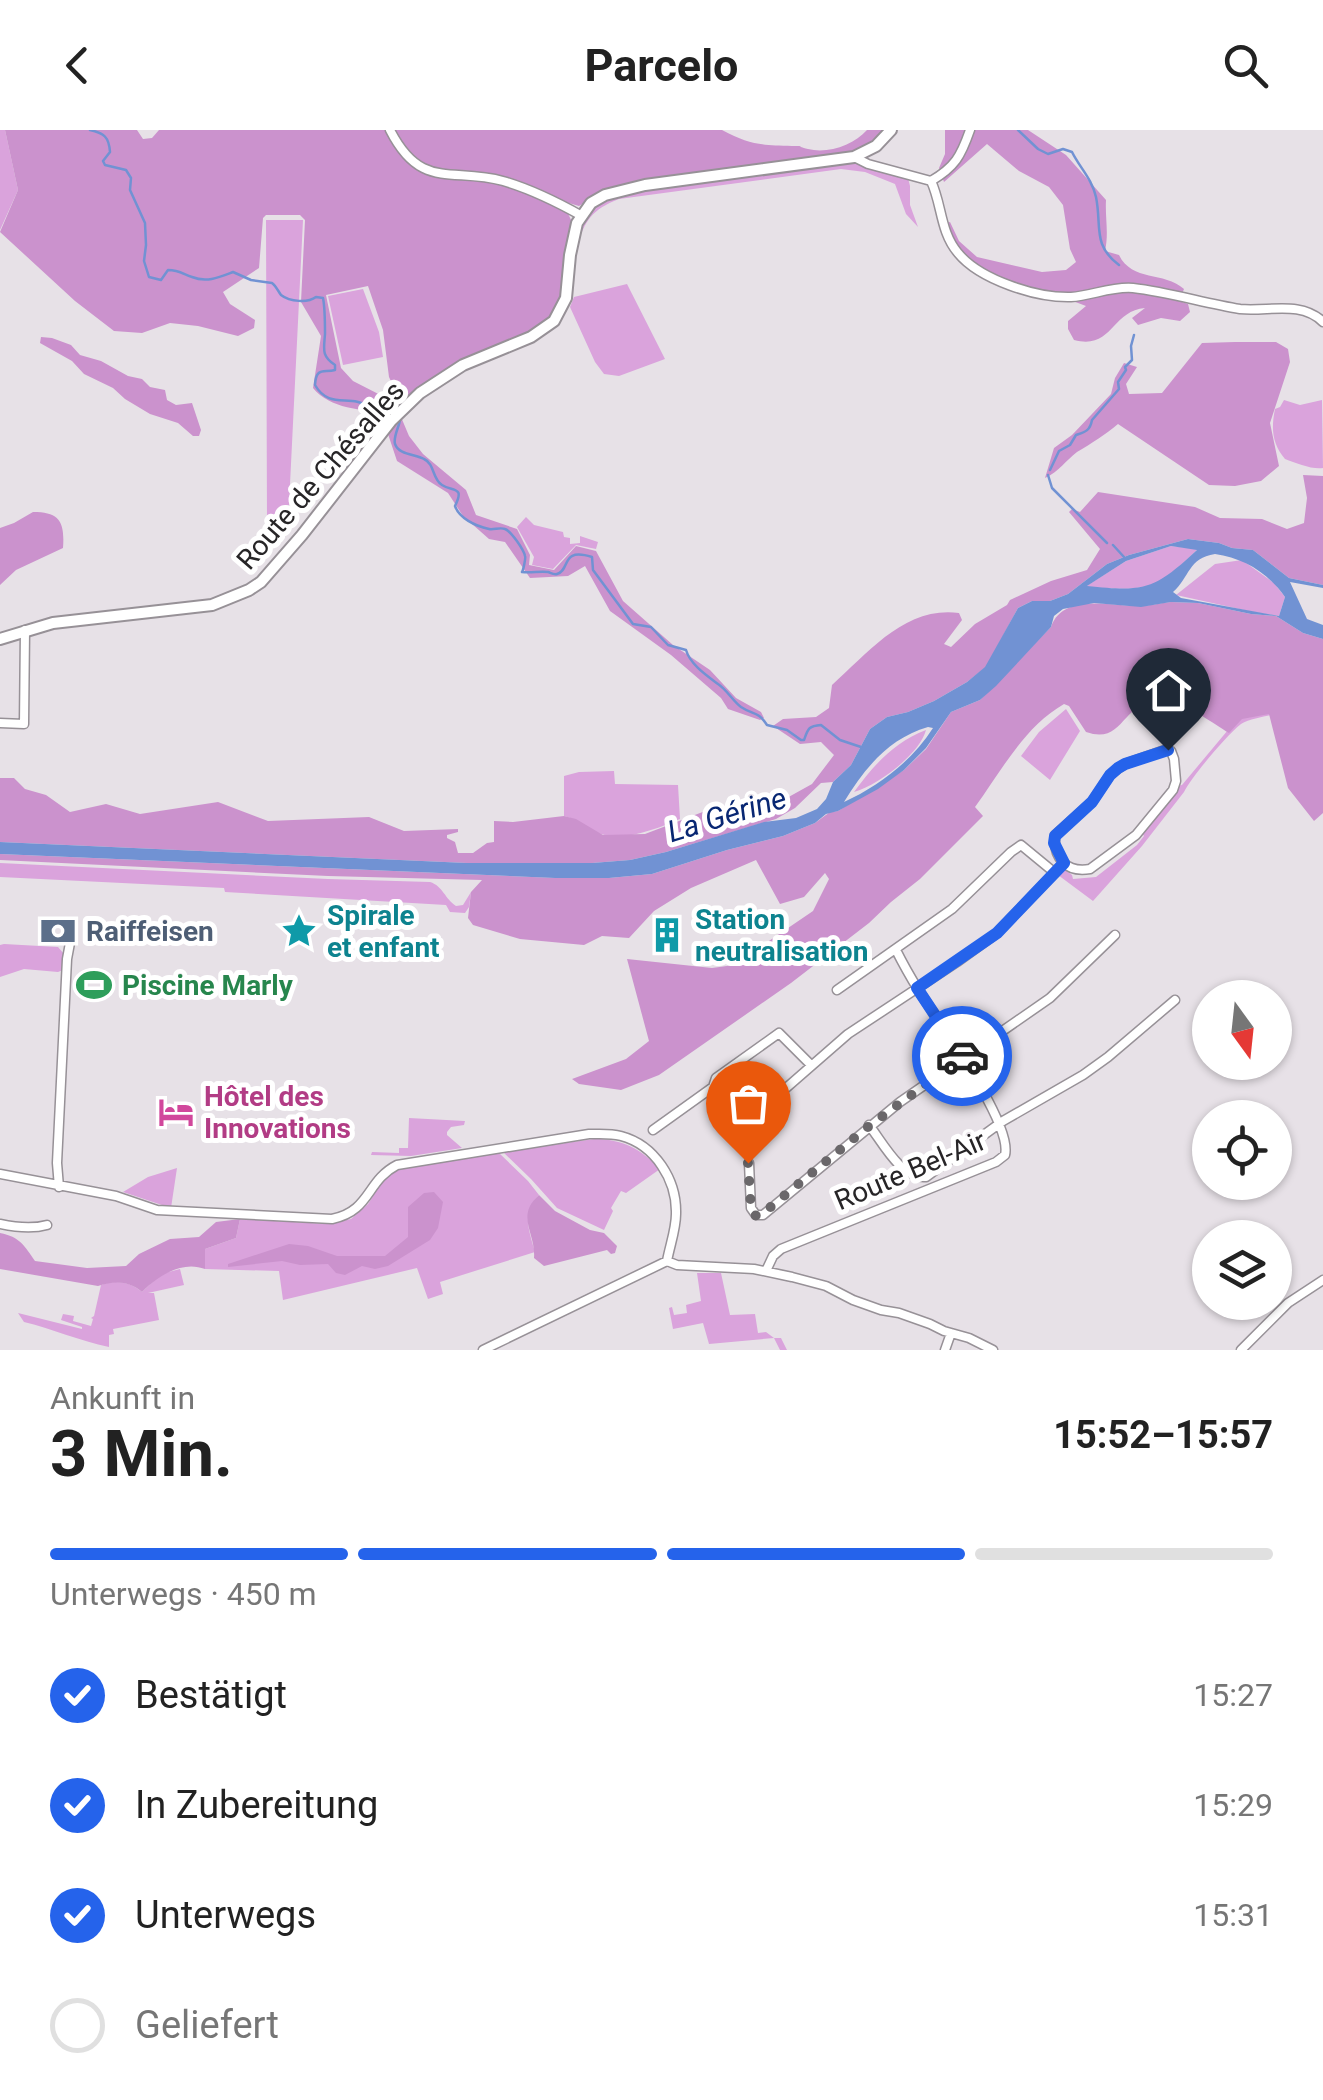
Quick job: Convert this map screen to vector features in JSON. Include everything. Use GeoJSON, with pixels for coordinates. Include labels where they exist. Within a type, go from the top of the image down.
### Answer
{"type":"FeatureCollection","features":[{"type":"Feature","properties":{"kind":"street"},"geometry":{"type":"LineString","coordinates":[[390,130],[398,145],[427,171],[498,180],[582,216],[591,204],[618,190],[854,156],[876,146],[890,130]]}},
{"type":"Feature","properties":{"kind":"street"},"geometry":{"type":"LineString","coordinates":[[930,181],[954,164],[970,130]]}},
{"type":"Feature","properties":{"kind":"street"},"geometry":{"type":"LineString","coordinates":[[854,156],[868,164],[930,181]]}},
{"type":"Feature","properties":{"kind":"street"},"geometry":{"type":"LineString","coordinates":[[930,181],[955,250],[990,278],[1047,296],[1072,297],[1132,288],[1240,310],[1293,308],[1320,318],[1320,334]]}},
{"type":"Feature","properties":{"kind":"street","name":"Route de Chésalles"},"geometry":{"type":"LineString","coordinates":[[0,639],[70,620],[212,606],[261,582],[390,421],[420,393],[463,365],[532,337],[554,320],[566,298],[573,240],[582,216]]}},
{"type":"Feature","properties":{"kind":"street"},"geometry":{"type":"LineString","coordinates":[[0,723],[24,724],[25,630]]}},
{"type":"Feature","properties":{"kind":"street"},"geometry":{"type":"LineString","coordinates":[[1171,751],[1176,782],[1143,828],[1090,868],[1074,870],[1064,863],[1054,843],[1055,836],[1092,802],[1110,775],[1125,764],[1171,751]]}},
{"type":"Feature","properties":{"kind":"street"},"geometry":{"type":"LineString","coordinates":[[837,990],[952,909],[1021,845],[1056,873]]}},
{"type":"Feature","properties":{"kind":"street"},"geometry":{"type":"LineString","coordinates":[[746,1122],[848,1034],[997,933],[1064,863]]}},
{"type":"Feature","properties":{"kind":"street"},"geometry":{"type":"LineString","coordinates":[[748,1163],[751,1208],[756,1216],[869,1126],[1050,998],[1115,935]]}},
{"type":"Feature","properties":{"kind":"street"},"geometry":{"type":"LineString","coordinates":[[59,1187],[66,962],[70,943]]}},
{"type":"Feature","properties":{"kind":"street","name":"Route Bel-Air"},"geometry":{"type":"LineString","coordinates":[[766,1271],[772,1256],[781,1249],[1002,1159],[1007,1149],[986,1096],[896,950]]}},
{"type":"Feature","properties":{"kind":"street"},"geometry":{"type":"LineString","coordinates":[[869,1126],[913,1176],[933,1174],[998,1125],[1096,1066],[1175,1000]]}},
{"type":"Feature","properties":{"kind":"street"},"geometry":{"type":"LineString","coordinates":[[652,1130],[779,1033],[810,1065]]}},
{"type":"Feature","properties":{"kind":"street"},"geometry":{"type":"LineString","coordinates":[[0,1174],[116,1196],[158,1210],[336,1218],[358,1208],[382,1175],[396,1165],[589,1134],[624,1136],[650,1152],[671,1181],[676,1217],[667,1261]]}},
{"type":"Feature","properties":{"kind":"street"},"geometry":{"type":"LineString","coordinates":[[0,1224],[47,1224]]}},
{"type":"Feature","properties":{"kind":"street"},"geometry":{"type":"LineString","coordinates":[[667,1261],[677,1266],[766,1271],[826,1286],[853,1300],[930,1324],[993,1350]]}},
{"type":"Feature","properties":{"kind":"street"},"geometry":{"type":"LineString","coordinates":[[483,1350],[667,1261]]}},
{"type":"Feature","properties":{"kind":"street"},"geometry":{"type":"LineString","coordinates":[[1241,1350],[1280,1310],[1323,1280]]}},
{"type":"Feature","properties":{"kind":"street"},"geometry":{"type":"LineString","coordinates":[[945,1350],[951,1333]]}},
{"type":"Feature","properties":{"kind":"shaded area"},"geometry":{"type":"Polygon","coordinates":[[[0,130],[5,130],[18,190],[0,230],[0,130]]]}},
{"type":"Feature","properties":{"kind":"shaded area"},"geometry":{"type":"Polygon","coordinates":[[[5,130],[137,130],[143,139],[152,138],[159,130],[722,130],[756,143],[824,150],[848,144],[867,130],[887,130],[852,154],[616,186],[579,206],[562,201],[572,222],[562,297],[552,318],[531,334],[460,363],[409,396],[396,392],[389,377],[383,330],[368,286],[326,295],[341,368],[353,381],[396,403],[392,413],[388,413],[337,404],[313,388],[321,336],[301,302],[305,220],[300,215],[263,218],[259,268],[223,292],[230,304],[255,320],[254,328],[238,336],[170,323],[142,333],[114,331],[0,232],[18,190],[5,130]]]}},
{"type":"Feature","properties":{"kind":"shaded area"},"geometry":{"type":"Polygon","coordinates":[[[945,130],[1028,130],[1066,155],[1106,200],[1105,251],[1119,255],[1140,273],[1176,283],[1184,289],[1179,301],[1188,304],[1190,312],[1180,321],[1161,318],[1138,325],[1132,318],[1145,308],[1125,316],[1097,340],[1074,340],[1068,321],[1086,306],[984,271],[954,243],[946,223],[950,222],[959,241],[977,257],[1042,272],[1066,270],[1076,262],[1063,205],[1049,187],[1019,171],[987,144],[944,182],[939,168],[945,154],[945,130]]]}},
{"type":"Feature","properties":{"kind":"shaded area"},"geometry":{"type":"Polygon","coordinates":[[[851,162],[908,178],[910,205],[918,227],[906,214],[895,184],[865,172],[841,169],[619,199],[591,217],[576,247],[579,232],[591,212],[598,204],[619,195],[645,188],[851,162]]]}},
{"type":"Feature","properties":{"kind":"shaded area"},"geometry":{"type":"Polygon","coordinates":[[[266,220],[303,220],[288,525],[267,524],[266,220]]]}},
{"type":"Feature","properties":{"kind":"shaded area"},"geometry":{"type":"Polygon","coordinates":[[[627,284],[665,359],[619,376],[604,374],[570,307],[574,297],[627,284]]]}},
{"type":"Feature","properties":{"kind":"shaded area"},"geometry":{"type":"Polygon","coordinates":[[[363,289],[379,332],[383,357],[343,365],[328,296],[363,289]]]}},
{"type":"Feature","properties":{"kind":"shaded area"},"geometry":{"type":"Polygon","coordinates":[[[41,337],[71,345],[80,355],[165,390],[167,400],[176,405],[192,403],[201,430],[199,436],[193,436],[178,423],[150,414],[113,388],[84,374],[72,361],[40,343],[41,337]]]}},
{"type":"Feature","properties":{"kind":"shaded area"},"geometry":{"type":"Polygon","coordinates":[[[1276,342],[1288,349],[1290,362],[1270,423],[1279,466],[1261,481],[1209,485],[1118,424],[1045,478],[1054,448],[1111,394],[1124,363],[1137,367],[1126,384],[1129,394],[1162,393],[1202,343],[1276,342]]]}},
{"type":"Feature","properties":{"kind":"shaded area"},"geometry":{"type":"Polygon","coordinates":[[[1284,400],[1300,405],[1322,400],[1323,468],[1285,459],[1281,453],[1273,423],[1275,409],[1284,400]]]}},
{"type":"Feature","properties":{"kind":"shaded area"},"geometry":{"type":"Polygon","coordinates":[[[401,417],[423,454],[466,490],[476,515],[517,529],[530,555],[529,565],[554,570],[576,546],[596,551],[623,601],[764,718],[728,709],[721,698],[671,655],[610,611],[585,566],[568,576],[530,578],[505,542],[489,539],[463,516],[448,493],[397,461],[388,434],[401,417]]]}},
{"type":"Feature","properties":{"kind":"shaded area"},"geometry":{"type":"Polygon","coordinates":[[[1303,475],[1323,476],[1323,585],[1289,578],[1253,550],[1219,543],[1188,539],[1129,555],[1107,564],[1068,594],[1018,608],[986,667],[934,701],[887,717],[870,729],[851,765],[833,782],[821,783],[795,808],[776,819],[666,852],[592,863],[467,863],[0,842],[0,778],[14,778],[25,789],[46,795],[70,812],[106,804],[140,814],[218,802],[268,821],[369,817],[404,831],[458,829],[447,838],[455,842],[458,853],[473,853],[494,842],[494,821],[564,816],[603,835],[645,834],[721,805],[746,810],[776,804],[812,784],[834,755],[821,742],[800,744],[773,726],[783,719],[816,717],[829,708],[832,685],[905,624],[940,613],[959,613],[962,620],[944,644],[951,647],[975,624],[1010,600],[1087,570],[1100,549],[1069,512],[1080,512],[1098,492],[1195,507],[1220,518],[1262,519],[1287,529],[1304,523],[1307,498],[1303,475]]]}},
{"type":"Feature","properties":{"kind":"shaded area"},"geometry":{"type":"Polygon","coordinates":[[[33,512],[58,520],[63,548],[16,570],[0,585],[0,528],[33,512]]]}},
{"type":"Feature","properties":{"kind":"shaded area"},"geometry":{"type":"Polygon","coordinates":[[[526,517],[534,525],[563,532],[564,537],[570,538],[570,544],[580,543],[580,536],[598,542],[596,549],[576,545],[553,569],[532,565],[534,557],[517,527],[526,517]]]}},
{"type":"Feature","properties":{"kind":"shaded area"},"geometry":{"type":"Polygon","coordinates":[[[1171,546],[1198,549],[1167,577],[1148,586],[1085,587],[1126,561],[1171,546]]]}},
{"type":"Feature","properties":{"kind":"shaded area"},"geometry":{"type":"Polygon","coordinates":[[[1242,560],[1274,583],[1285,597],[1279,616],[1176,595],[1215,564],[1242,560]]]}},
{"type":"Feature","properties":{"kind":"shaded area"},"geometry":{"type":"Polygon","coordinates":[[[1171,602],[1276,616],[1303,633],[1323,639],[1323,813],[1314,821],[1288,788],[1269,714],[1242,719],[1229,733],[1182,705],[1152,701],[1109,732],[1099,734],[1086,732],[1064,704],[1025,737],[975,807],[983,816],[920,879],[791,983],[659,1075],[621,1090],[579,1084],[572,1079],[626,1059],[649,1041],[627,959],[712,968],[734,965],[813,911],[829,879],[825,873],[804,897],[780,904],[756,860],[691,888],[654,911],[629,938],[602,936],[584,945],[520,939],[473,925],[468,918],[471,892],[482,880],[0,860],[0,854],[556,878],[652,874],[815,823],[904,770],[926,749],[951,712],[980,700],[1066,609],[1088,604],[1138,606],[1171,602]]]}},
{"type":"Feature","properties":{"kind":"shaded area"},"geometry":{"type":"Polygon","coordinates":[[[1066,709],[1080,731],[1050,780],[1021,756],[1039,732],[1066,709]]]}},
{"type":"Feature","properties":{"kind":"shaded area"},"geometry":{"type":"Polygon","coordinates":[[[1269,713],[1241,724],[1227,737],[1142,846],[1093,901],[1058,875],[1064,869],[1073,879],[1096,877],[1137,845],[1177,786],[1182,785],[1233,724],[1242,718],[1269,713]]]}},
{"type":"Feature","properties":{"kind":"shaded area"},"geometry":{"type":"Polygon","coordinates":[[[926,730],[915,749],[896,768],[854,792],[885,756],[926,730]]]}},
{"type":"Feature","properties":{"kind":"shaded area"},"geometry":{"type":"Polygon","coordinates":[[[614,771],[615,784],[678,785],[680,819],[641,833],[610,836],[564,816],[564,776],[614,771]]]}},
{"type":"Feature","properties":{"kind":"shaded area"},"geometry":{"type":"Polygon","coordinates":[[[0,863],[430,882],[456,906],[463,905],[471,892],[465,913],[450,912],[446,905],[225,892],[224,888],[0,877],[0,863]]]}},
{"type":"Feature","properties":{"kind":"shaded area"},"geometry":{"type":"Polygon","coordinates":[[[0,945],[58,947],[64,954],[63,970],[24,969],[0,977],[0,945]]]}},
{"type":"Feature","properties":{"kind":"shaded area"},"geometry":{"type":"Polygon","coordinates":[[[409,1118],[465,1121],[447,1132],[462,1148],[411,1156],[371,1155],[399,1153],[399,1148],[408,1148],[409,1118]]]}},
{"type":"Feature","properties":{"kind":"shaded area"},"geometry":{"type":"Polygon","coordinates":[[[594,1139],[631,1146],[660,1169],[626,1193],[621,1191],[604,1230],[557,1208],[503,1152],[594,1139]]]}},
{"type":"Feature","properties":{"kind":"shaded area"},"geometry":{"type":"Polygon","coordinates":[[[499,1153],[539,1195],[528,1215],[535,1252],[440,1282],[443,1294],[428,1299],[417,1268],[283,1300],[279,1271],[205,1269],[205,1249],[236,1238],[240,1219],[327,1224],[351,1219],[368,1204],[384,1179],[399,1169],[499,1153]]]}},
{"type":"Feature","properties":{"kind":"shaded area"},"geometry":{"type":"Polygon","coordinates":[[[177,1168],[171,1208],[123,1192],[148,1177],[177,1168]]]}},
{"type":"Feature","properties":{"kind":"shaded area"},"geometry":{"type":"Polygon","coordinates":[[[434,1192],[443,1202],[438,1228],[430,1240],[388,1266],[362,1266],[345,1275],[336,1273],[328,1264],[282,1261],[228,1267],[289,1244],[337,1256],[385,1256],[408,1237],[408,1207],[424,1193],[434,1192]]]}},
{"type":"Feature","properties":{"kind":"shaded area"},"geometry":{"type":"Polygon","coordinates":[[[539,1195],[555,1211],[604,1233],[617,1246],[615,1253],[607,1250],[544,1266],[534,1258],[527,1218],[539,1195]]]}},
{"type":"Feature","properties":{"kind":"shaded area"},"geometry":{"type":"Polygon","coordinates":[[[240,1219],[236,1238],[205,1249],[205,1269],[171,1271],[142,1292],[121,1283],[98,1286],[0,1269],[0,1233],[21,1243],[35,1261],[87,1268],[126,1266],[139,1254],[170,1239],[199,1237],[216,1222],[240,1219]]]}},
{"type":"Feature","properties":{"kind":"shaded area"},"geometry":{"type":"Polygon","coordinates":[[[180,1269],[184,1285],[148,1293],[154,1293],[159,1320],[113,1329],[109,1347],[24,1322],[18,1313],[82,1329],[61,1320],[63,1314],[91,1326],[101,1285],[123,1283],[142,1292],[161,1274],[180,1269]]]}},
{"type":"Feature","properties":{"kind":"shaded area"},"geometry":{"type":"Polygon","coordinates":[[[697,1273],[721,1273],[730,1315],[755,1314],[758,1333],[766,1332],[774,1338],[709,1344],[703,1323],[673,1329],[669,1308],[672,1307],[674,1315],[687,1313],[686,1305],[701,1301],[697,1273]]]}},
{"type":"Feature","properties":{"kind":"shaded area"},"geometry":{"type":"Polygon","coordinates":[[[774,1338],[781,1338],[787,1350],[780,1350],[774,1338]]]}},
{"type":"Feature","properties":{"kind":"water"},"geometry":{"type":"Polygon","coordinates":[[[1188,539],[1253,550],[1289,578],[1323,585],[1290,582],[1307,619],[1323,625],[1323,639],[1303,633],[1276,616],[1198,603],[1141,607],[1094,603],[1063,609],[996,686],[980,700],[951,712],[926,748],[878,789],[783,836],[652,874],[555,878],[0,854],[0,842],[467,863],[592,863],[630,860],[764,822],[796,818],[817,809],[826,799],[833,782],[851,765],[870,729],[887,717],[934,701],[985,667],[1018,608],[1068,594],[1107,564],[1188,539]],[[1171,546],[1126,561],[1087,586],[1123,589],[1159,581],[1197,550],[1171,546]],[[1206,556],[1194,564],[1173,592],[1181,598],[1279,616],[1285,597],[1263,574],[1236,559],[1206,556]],[[933,728],[914,732],[879,756],[844,802],[894,771],[933,728]]]}},
{"type":"Feature","properties":{"kind":"waterway"},"geometry":{"type":"LineString","coordinates":[[90,130],[107,139],[110,152],[103,161],[105,165],[126,170],[131,178],[130,190],[145,223],[144,261],[149,277],[161,280],[168,270],[198,279],[233,272],[272,283],[289,299],[323,298],[324,352],[335,370],[319,373],[315,385],[327,397],[356,401],[369,408],[386,406],[396,413]]}},
{"type":"Feature","properties":{"kind":"waterway"},"geometry":{"type":"LineString","coordinates":[[1018,130],[1048,154],[1063,149],[1072,152],[1094,191],[1101,242],[1119,265]]}},
{"type":"Feature","properties":{"kind":"waterway"},"geometry":{"type":"LineString","coordinates":[[1050,470],[1059,451],[1088,429],[1119,389],[1118,382],[1132,360],[1134,335]]}},
{"type":"Feature","properties":{"kind":"waterway"},"geometry":{"type":"LineString","coordinates":[[400,420],[395,438],[397,448],[428,461],[439,482],[458,492],[455,506],[464,518],[484,528],[503,528],[511,533],[525,556],[522,572],[556,574],[575,555],[592,557],[593,570],[633,624],[651,627],[668,645],[686,650],[695,665],[741,707],[758,715],[767,725],[787,730],[801,740],[811,727],[821,725],[840,740],[861,747]]}},
{"type":"Feature","properties":{"kind":"waterway"},"geometry":{"type":"LineString","coordinates":[[1048,475],[1052,488],[1107,543]]}},
{"type":"Feature","properties":{"kind":"waterway"},"geometry":{"type":"LineString","coordinates":[[1113,545],[1124,557]]}},
{"type":"Feature","properties":{"kind":"way so far"},"geometry":{"type":"LineString","coordinates":[[748,1163],[751,1208],[756,1216],[962,1056]]}},
{"type":"Feature","properties":{"kind":"place","name":"Raiffeisen"},"geometry":{"type":"Point","coordinates":[58,931]}},
{"type":"Feature","properties":{"kind":"place","name":"Spirale et enfant"},"geometry":{"type":"Point","coordinates":[299,931]}},
{"type":"Feature","properties":{"kind":"place","name":"Station neutralisation"},"geometry":{"type":"Point","coordinates":[667,935]}},
{"type":"Feature","properties":{"kind":"place","name":"Piscine Marly"},"geometry":{"type":"Point","coordinates":[94,985]}},
{"type":"Feature","properties":{"kind":"place","name":"Hôtel des Innovations"},"geometry":{"type":"Point","coordinates":[176,1112]}},
{"type":"Feature","properties":{"kind":"route"},"geometry":{"type":"LineString","coordinates":[[962,1056],[917,988],[997,933],[1047,882],[1064,863],[1054,843],[1055,836],[1092,802],[1110,775],[1125,764],[1168,750]]}},
{"type":"Feature","properties":{"kind":"water label","name":"La Gérine"},"geometry":{"type":"Point","coordinates":[727,815]}}]}
